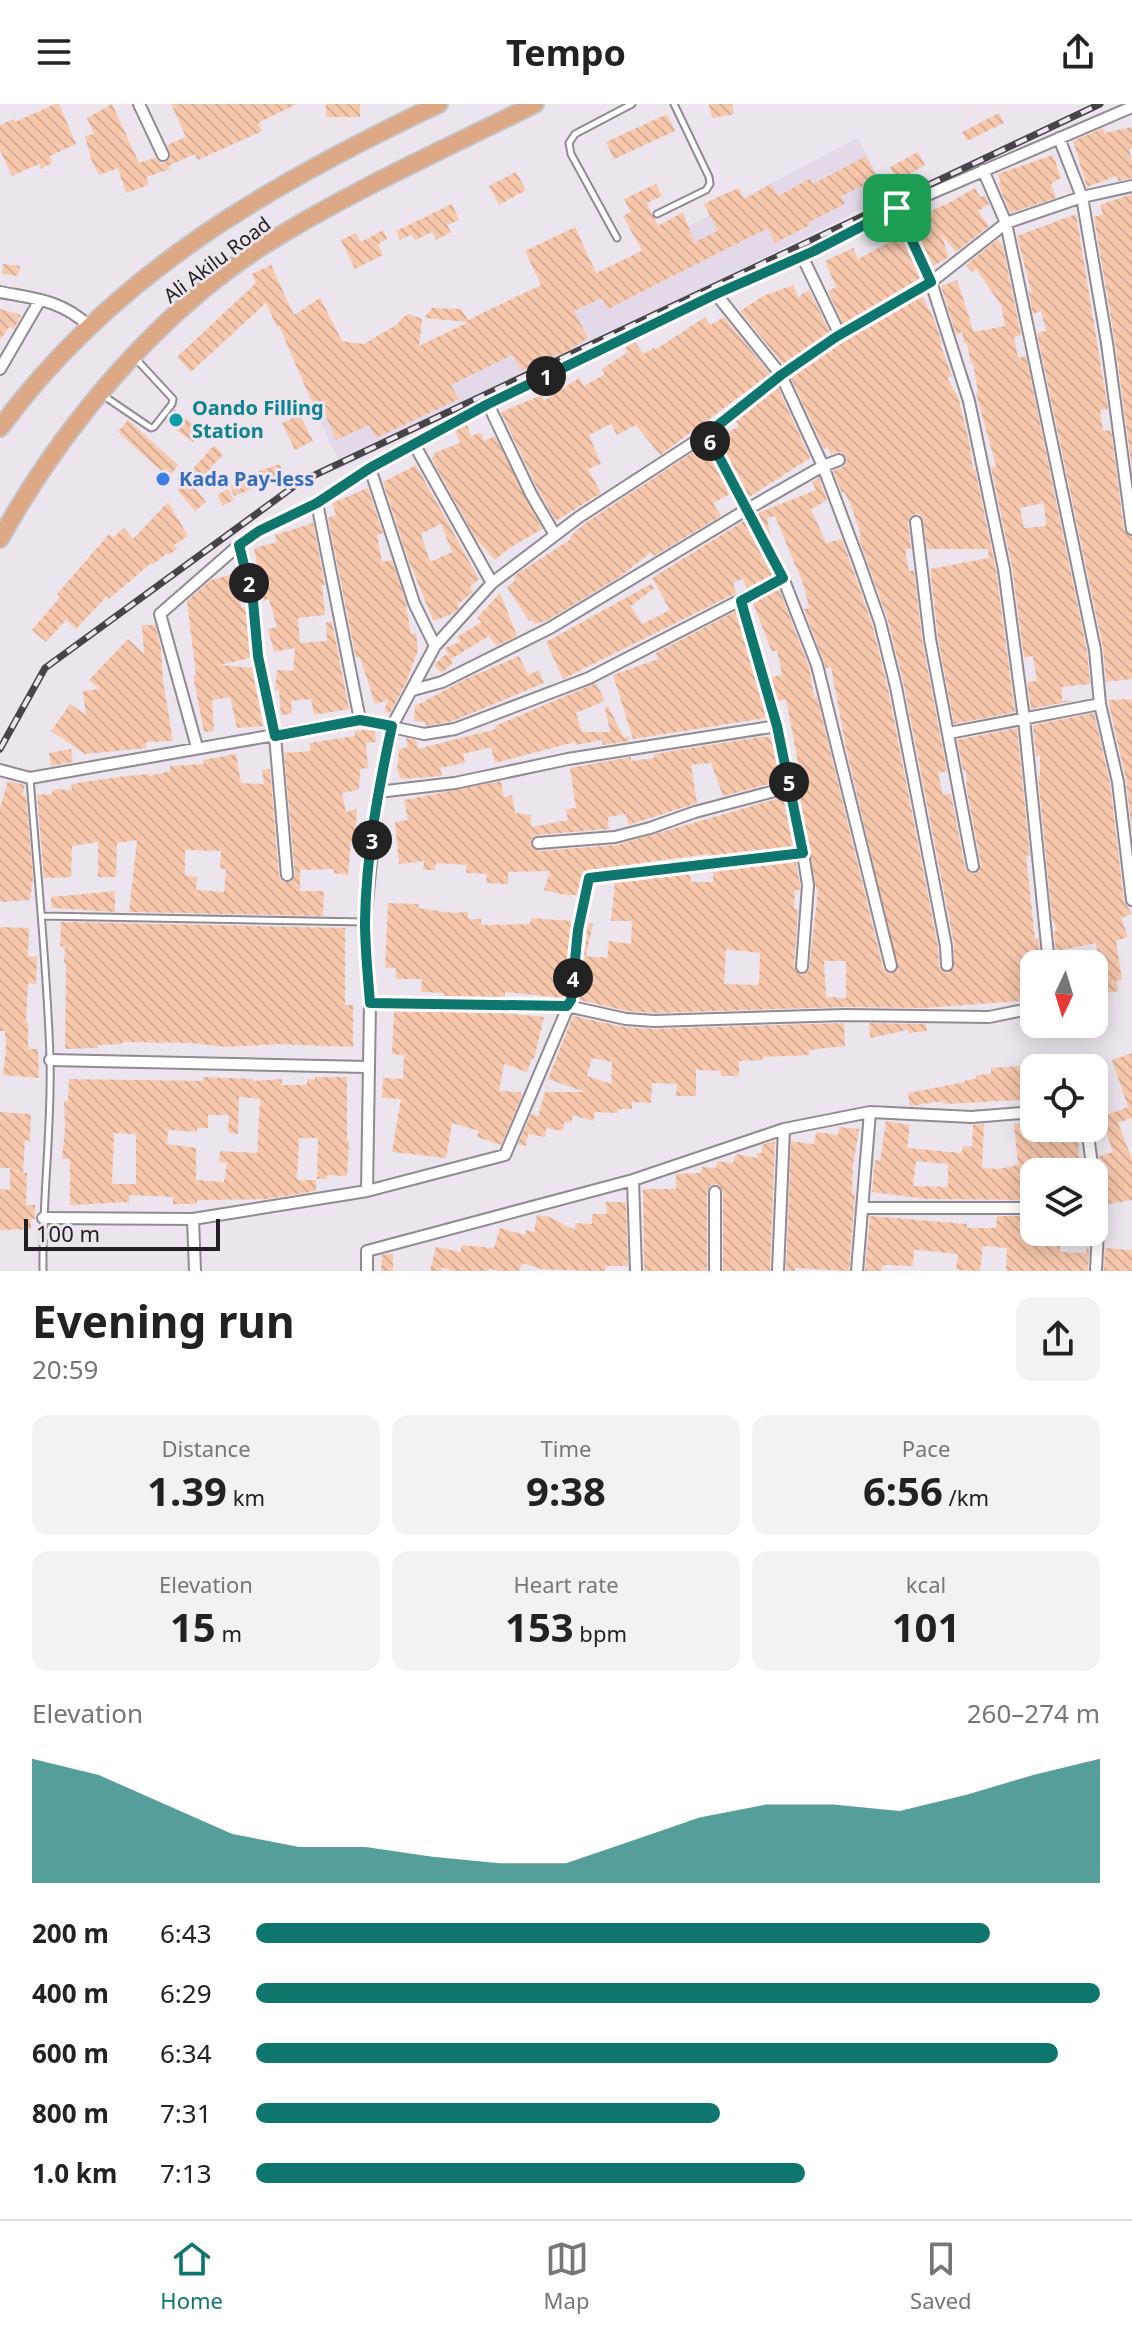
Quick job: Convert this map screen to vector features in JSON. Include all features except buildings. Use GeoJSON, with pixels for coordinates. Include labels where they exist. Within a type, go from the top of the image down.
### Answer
{"type":"FeatureCollection","features":[{"type":"Feature","properties":{"kind":"main road","name":"Ali Akilu Road"},"geometry":{"type":"LineString","coordinates":[[0,428],[89,326],[140,280],[195,238],[315,164],[439,104]]}},
{"type":"Feature","properties":{"kind":"main road","name":"Ali Akilu Road"},"geometry":{"type":"LineString","coordinates":[[0,539],[21,502],[100,393],[132,355],[194,299],[263,246],[334,204],[535,104]]}},
{"type":"Feature","properties":{"kind":"street"},"geometry":{"type":"LineString","coordinates":[[139,104],[163,155]]}},
{"type":"Feature","properties":{"kind":"street"},"geometry":{"type":"LineString","coordinates":[[197,747],[160,614],[259,531],[317,503],[370,468],[488,404],[897,208],[1132,107]]}},
{"type":"Feature","properties":{"kind":"street"},"geometry":{"type":"LineString","coordinates":[[1059,138],[1082,197],[1107,343],[1132,529]]}},
{"type":"Feature","properties":{"kind":"street"},"geometry":{"type":"LineString","coordinates":[[983,170],[1006,223],[1095,650],[1100,704],[1118,782],[1132,900]]}},
{"type":"Feature","properties":{"kind":"street"},"geometry":{"type":"LineString","coordinates":[[367,1191],[370,1003],[365,922],[368,872],[378,792],[392,726],[435,646],[492,583],[555,535],[707,434],[781,375],[840,335],[931,282],[1006,223],[1082,197],[1132,186]]}},
{"type":"Feature","properties":{"kind":"street"},"geometry":{"type":"LineString","coordinates":[[897,208],[931,282],[969,401],[1004,569],[1024,719],[1048,950]]}},
{"type":"Feature","properties":{"kind":"street"},"geometry":{"type":"LineString","coordinates":[[802,256],[840,335]]}},
{"type":"Feature","properties":{"kind":"street"},"geometry":{"type":"LineString","coordinates":[[0,292],[58,304],[74,312],[89,326]]}},
{"type":"Feature","properties":{"kind":"street"},"geometry":{"type":"LineString","coordinates":[[716,294],[781,375],[823,466],[880,622],[893,674],[946,946],[947,965]]}},
{"type":"Feature","properties":{"kind":"street"},"geometry":{"type":"LineString","coordinates":[[0,369],[40,300]]}},
{"type":"Feature","properties":{"kind":"street"},"geometry":{"type":"LineString","coordinates":[[488,404],[531,494],[555,535]]}},
{"type":"Feature","properties":{"kind":"street"},"geometry":{"type":"LineString","coordinates":[[707,434],[783,578],[817,665],[891,966]]}},
{"type":"Feature","properties":{"kind":"street"},"geometry":{"type":"LineString","coordinates":[[414,444],[492,583]]}},
{"type":"Feature","properties":{"kind":"street"},"geometry":{"type":"LineString","coordinates":[[413,690],[442,682],[550,628],[746,510],[839,460]]}},
{"type":"Feature","properties":{"kind":"street"},"geometry":{"type":"LineString","coordinates":[[370,468],[414,603],[435,646]]}},
{"type":"Feature","properties":{"kind":"street"},"geometry":{"type":"LineString","coordinates":[[317,503],[360,720]]}},
{"type":"Feature","properties":{"kind":"street"},"geometry":{"type":"LineString","coordinates":[[916,522],[930,639],[973,866]]}},
{"type":"Feature","properties":{"kind":"street"},"geometry":{"type":"LineString","coordinates":[[239,545],[253,601],[258,656],[275,736],[287,875]]}},
{"type":"Feature","properties":{"kind":"street"},"geometry":{"type":"LineString","coordinates":[[0,770],[30,778],[360,720],[424,734],[455,729],[589,678],[783,578]]}},
{"type":"Feature","properties":{"kind":"street"},"geometry":{"type":"LineString","coordinates":[[741,601],[777,726],[803,853],[808,885],[802,967]]}},
{"type":"Feature","properties":{"kind":"street"},"geometry":{"type":"LineString","coordinates":[[949,733],[1100,704]]}},
{"type":"Feature","properties":{"kind":"street"},"geometry":{"type":"LineString","coordinates":[[378,792],[455,783],[568,759],[777,726]]}},
{"type":"Feature","properties":{"kind":"street"},"geometry":{"type":"LineString","coordinates":[[538,843],[615,837],[790,787]]}},
{"type":"Feature","properties":{"kind":"street"},"geometry":{"type":"LineString","coordinates":[[43,1218],[193,1219],[367,1191],[505,1155],[571,1000],[578,930],[587,882],[592,876],[803,853]]}},
{"type":"Feature","properties":{"kind":"street"},"geometry":{"type":"LineString","coordinates":[[370,1003],[567,1006],[654,1021],[845,1015],[989,1017],[1020,1011]]}},
{"type":"Feature","properties":{"kind":"street"},"geometry":{"type":"LineString","coordinates":[[50,1060],[367,1067]]}},
{"type":"Feature","properties":{"kind":"street"},"geometry":{"type":"LineString","coordinates":[[367,1271],[367,1251],[633,1180],[784,1129],[870,1112],[972,1117],[1020,1113]]}},
{"type":"Feature","properties":{"kind":"street"},"geometry":{"type":"LineString","coordinates":[[857,1271],[870,1112]]}},
{"type":"Feature","properties":{"kind":"street"},"geometry":{"type":"LineString","coordinates":[[778,1271],[784,1129]]}},
{"type":"Feature","properties":{"kind":"street"},"geometry":{"type":"LineString","coordinates":[[633,1180],[636,1271]]}},
{"type":"Feature","properties":{"kind":"street"},"geometry":{"type":"LineString","coordinates":[[715,1192],[715,1271]]}},
{"type":"Feature","properties":{"kind":"street"},"geometry":{"type":"LineString","coordinates":[[863,1208],[1020,1208]]}},
{"type":"Feature","properties":{"kind":"street"},"geometry":{"type":"LineString","coordinates":[[193,1219],[195,1271]]}},
{"type":"Feature","properties":{"kind":"street"},"geometry":{"type":"LineString","coordinates":[[1096,1246],[1096,1271]]}},
{"type":"Feature","properties":{"kind":"lane"},"geometry":{"type":"LineString","coordinates":[[610,104],[615,113]]}},
{"type":"Feature","properties":{"kind":"lane"},"geometry":{"type":"LineString","coordinates":[[617,238],[571,154],[569,143],[575,134],[632,104]]}},
{"type":"Feature","properties":{"kind":"lane"},"geometry":{"type":"LineString","coordinates":[[657,214],[706,190],[710,184],[674,104]]}},
{"type":"Feature","properties":{"kind":"lane"},"geometry":{"type":"LineString","coordinates":[[100,393],[151,428],[154,427],[173,399],[132,355]]}},
{"type":"Feature","properties":{"kind":"lane"},"geometry":{"type":"LineString","coordinates":[[30,778],[50,1060],[43,1271]]}},
{"type":"Feature","properties":{"kind":"lane"},"geometry":{"type":"LineString","coordinates":[[42,916],[365,922]]}},
{"type":"Feature","properties":{"kind":"shaded area"},"geometry":{"type":"Polygon","coordinates":[[[858,138],[888,196],[342,468],[315,410],[600,272],[858,138]]]}},
{"type":"Feature","properties":{"kind":"railway"},"geometry":{"type":"LineString","coordinates":[[0,749],[45,668],[300,482],[1100,104]]}},
{"type":"Feature","properties":{"kind":"place","name":"Oando Filling Station"},"geometry":{"type":"Point","coordinates":[176,420]}},
{"type":"Feature","properties":{"kind":"place","name":"Kada Pay-less"},"geometry":{"type":"Point","coordinates":[163,479]}},
{"type":"Feature","properties":{"kind":"route"},"geometry":{"type":"LineString","coordinates":[[897,208],[931,282],[836,337],[781,375],[707,434],[783,578],[741,601],[777,726],[803,853],[592,876],[587,882],[578,930],[571,1000],[567,1006],[370,1003],[365,922],[368,872],[378,792],[392,726],[360,720],[275,736],[258,656],[253,601],[239,545],[259,531],[317,503],[370,468],[488,404],[716,294],[814,251],[897,208]]}}]}
